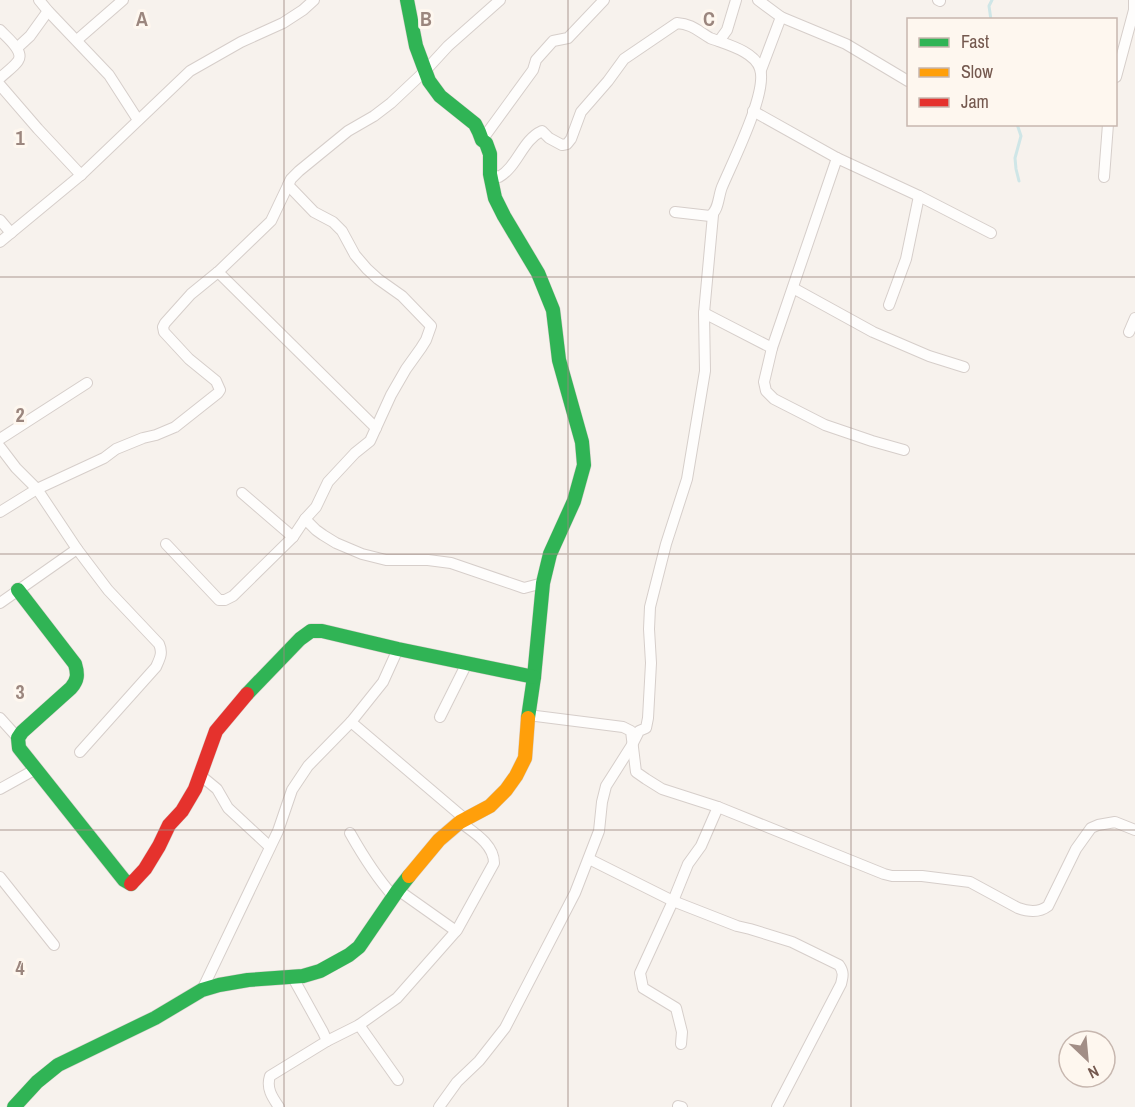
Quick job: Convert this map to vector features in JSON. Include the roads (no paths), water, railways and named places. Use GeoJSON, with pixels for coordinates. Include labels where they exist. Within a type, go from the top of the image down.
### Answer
{"type":"FeatureCollection","features":[{"type":"Feature","properties":{"kind":"street"},"geometry":{"type":"LineString","coordinates":[[39,0],[109,75],[138,120]]}},
{"type":"Feature","properties":{"kind":"street"},"geometry":{"type":"LineString","coordinates":[[77,40],[123,0]]}},
{"type":"Feature","properties":{"kind":"street"},"geometry":{"type":"LineString","coordinates":[[0,242],[81,175],[190,71],[241,42],[283,23],[314,0]]}},
{"type":"Feature","properties":{"kind":"street"},"geometry":{"type":"LineString","coordinates":[[14,1107],[37,1082],[58,1065],[155,1018],[202,990],[229,983],[303,976],[320,971],[349,956],[359,947],[396,894],[439,840],[462,820],[490,806],[506,790],[525,758],[543,583],[550,554],[574,501],[581,479],[584,465],[582,442],[559,360],[553,310],[547,294],[538,273],[495,198],[489,174],[490,154],[486,143],[473,124],[438,96],[431,87],[417,51],[407,0]]}},
{"type":"Feature","properties":{"kind":"street"},"geometry":{"type":"LineString","coordinates":[[0,512],[37,489],[93,464],[116,449],[175,427],[218,393],[220,390],[216,381],[182,353],[164,332],[163,327],[191,294],[218,272],[271,221],[291,179],[299,171],[348,131],[391,103],[448,46],[500,0]]}},
{"type":"Feature","properties":{"kind":"street"},"geometry":{"type":"LineString","coordinates":[[482,140],[533,70],[536,60],[553,40],[568,38],[604,0]]}},
{"type":"Feature","properties":{"kind":"street"},"geometry":{"type":"LineString","coordinates":[[719,41],[727,30],[736,0]]}},
{"type":"Feature","properties":{"kind":"street"},"geometry":{"type":"LineString","coordinates":[[758,0],[781,17],[846,44],[907,80]]}},
{"type":"Feature","properties":{"kind":"street"},"geometry":{"type":"LineString","coordinates":[[1117,73],[1135,10],[1134,0]]}},
{"type":"Feature","properties":{"kind":"street"},"geometry":{"type":"LineString","coordinates":[[17,48],[30,36],[48,11]]}},
{"type":"Feature","properties":{"kind":"street"},"geometry":{"type":"LineString","coordinates":[[528,715],[623,727],[635,731],[646,728],[651,663],[649,629],[651,608],[666,544],[687,479],[705,371],[704,313],[713,215],[721,190],[740,149],[761,83],[761,70],[781,17]]}},
{"type":"Feature","properties":{"kind":"street"},"geometry":{"type":"LineString","coordinates":[[489,174],[499,177],[505,174],[536,134],[542,131],[562,145],[567,144],[581,112],[624,59],[677,23],[690,25],[709,37],[742,50],[758,64],[761,70]]}},
{"type":"Feature","properties":{"kind":"street"},"geometry":{"type":"LineString","coordinates":[[0,30],[17,48],[20,56],[18,61],[0,78]]}},
{"type":"Feature","properties":{"kind":"street"},"geometry":{"type":"LineString","coordinates":[[0,85],[81,175]]}},
{"type":"Feature","properties":{"kind":"street"},"geometry":{"type":"LineString","coordinates":[[753,111],[837,158],[991,233]]}},
{"type":"Feature","properties":{"kind":"street"},"geometry":{"type":"LineString","coordinates":[[1104,177],[1108,126]]}},
{"type":"Feature","properties":{"kind":"street"},"geometry":{"type":"LineString","coordinates":[[837,158],[772,348],[764,382],[766,391],[774,399],[825,424],[904,450]]}},
{"type":"Feature","properties":{"kind":"street"},"geometry":{"type":"LineString","coordinates":[[166,544],[219,600],[233,596],[293,537],[304,519],[316,507],[328,482],[355,453],[370,441],[396,385],[426,340],[431,326],[402,296],[367,269],[355,255],[342,231],[333,222],[314,212],[288,185]]}},
{"type":"Feature","properties":{"kind":"street"},"geometry":{"type":"LineString","coordinates":[[889,305],[906,259],[919,196]]}},
{"type":"Feature","properties":{"kind":"street"},"geometry":{"type":"LineString","coordinates":[[675,212],[701,216],[713,215]]}},
{"type":"Feature","properties":{"kind":"street"},"geometry":{"type":"LineString","coordinates":[[0,220],[11,233]]}},
{"type":"Feature","properties":{"kind":"street"},"geometry":{"type":"LineString","coordinates":[[218,272],[376,428]]}},
{"type":"Feature","properties":{"kind":"street"},"geometry":{"type":"LineString","coordinates":[[794,288],[873,332],[964,368]]}},
{"type":"Feature","properties":{"kind":"street"},"geometry":{"type":"LineString","coordinates":[[704,313],[772,348]]}},
{"type":"Feature","properties":{"kind":"street"},"geometry":{"type":"LineString","coordinates":[[1129,332],[1135,318]]}},
{"type":"Feature","properties":{"kind":"street"},"geometry":{"type":"LineString","coordinates":[[0,440],[87,383]]}},
{"type":"Feature","properties":{"kind":"street"},"geometry":{"type":"LineString","coordinates":[[0,447],[16,468],[37,489],[108,590],[162,650],[156,667],[80,752]]}},
{"type":"Feature","properties":{"kind":"street"},"geometry":{"type":"LineString","coordinates":[[242,493],[293,537]]}},
{"type":"Feature","properties":{"kind":"street"},"geometry":{"type":"LineString","coordinates":[[304,519],[336,543],[362,554],[386,560],[428,560],[451,563],[524,588],[543,583]]}},
{"type":"Feature","properties":{"kind":"street"},"geometry":{"type":"LineString","coordinates":[[0,603],[77,549]]}},
{"type":"Feature","properties":{"kind":"street"},"geometry":{"type":"LineString","coordinates":[[18,590],[75,664],[78,672],[77,680],[71,688],[18,738]]}},
{"type":"Feature","properties":{"kind":"street"},"geometry":{"type":"LineString","coordinates":[[0,718],[18,738],[19,747],[124,880],[131,884],[145,869],[169,825],[182,812],[195,789],[216,731],[255,684],[311,631],[322,631],[534,677]]}},
{"type":"Feature","properties":{"kind":"street"},"geometry":{"type":"LineString","coordinates":[[202,990],[270,847],[292,790],[308,766],[351,722],[383,682],[398,649]]}},
{"type":"Feature","properties":{"kind":"street"},"geometry":{"type":"LineString","coordinates":[[440,717],[467,663]]}},
{"type":"Feature","properties":{"kind":"street"},"geometry":{"type":"LineString","coordinates":[[279,1107],[269,1089],[270,1076],[327,1041],[359,1025],[398,998],[456,931],[494,863],[489,847],[462,820],[351,722]]}},
{"type":"Feature","properties":{"kind":"street"},"geometry":{"type":"LineString","coordinates":[[635,731],[633,745],[636,772],[662,789],[718,807],[884,874],[970,882],[1018,908],[1031,911],[1048,906],[1076,849],[1091,828],[1114,822],[1135,830]]}},
{"type":"Feature","properties":{"kind":"street"},"geometry":{"type":"LineString","coordinates":[[439,1107],[457,1082],[479,1061],[504,1028],[575,893],[599,831],[606,786],[633,745]]}},
{"type":"Feature","properties":{"kind":"street"},"geometry":{"type":"LineString","coordinates":[[0,789],[36,768]]}},
{"type":"Feature","properties":{"kind":"street"},"geometry":{"type":"LineString","coordinates":[[200,775],[217,789],[228,808],[270,847]]}},
{"type":"Feature","properties":{"kind":"street"},"geometry":{"type":"LineString","coordinates":[[681,1044],[682,1032],[676,1008],[643,988],[640,973],[688,864],[701,846],[718,807]]}},
{"type":"Feature","properties":{"kind":"street"},"geometry":{"type":"LineString","coordinates":[[350,833],[380,882],[456,931]]}},
{"type":"Feature","properties":{"kind":"street"},"geometry":{"type":"LineString","coordinates":[[589,859],[673,901],[737,926],[792,942],[839,965],[843,976],[841,984],[777,1107]]}},
{"type":"Feature","properties":{"kind":"street"},"geometry":{"type":"LineString","coordinates":[[0,877],[54,945]]}},
{"type":"Feature","properties":{"kind":"street"},"geometry":{"type":"LineString","coordinates":[[292,976],[327,1041]]}},
{"type":"Feature","properties":{"kind":"street"},"geometry":{"type":"LineString","coordinates":[[359,1025],[398,1080]]}},
{"type":"Feature","properties":{"kind":"waterway"},"geometry":{"type":"LineString","coordinates":[[991,18],[989,6],[992,0]]}},
{"type":"Feature","properties":{"kind":"waterway"},"geometry":{"type":"LineString","coordinates":[[1018,126],[1021,136],[1015,158],[1019,181]]}}]}
